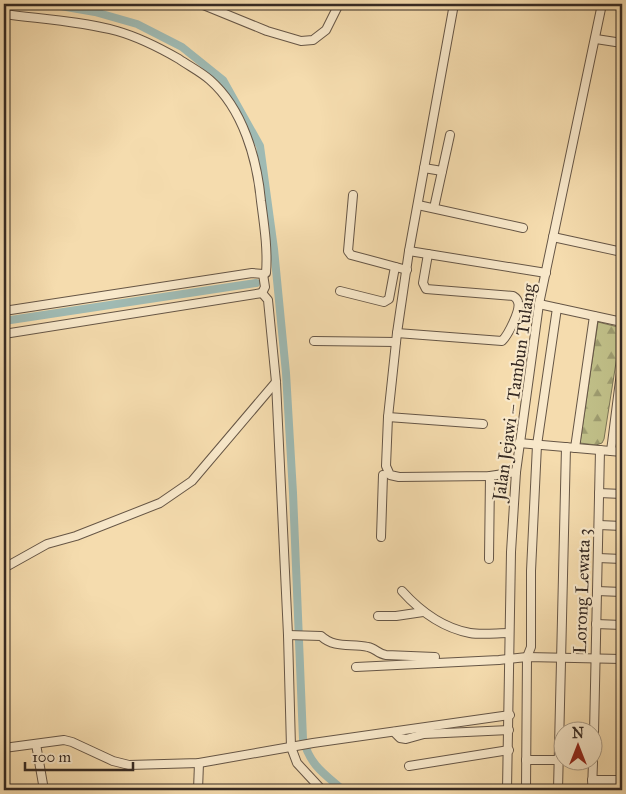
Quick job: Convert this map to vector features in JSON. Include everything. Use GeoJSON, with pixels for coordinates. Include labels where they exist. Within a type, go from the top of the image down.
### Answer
{"type":"FeatureCollection","features":[{"type":"Feature","properties":{"kind":"street"},"geometry":{"type":"LineString","coordinates":[[201,4],[267,31],[306,42],[318,37],[326,30],[339,4]]}},
{"type":"Feature","properties":{"kind":"street"},"geometry":{"type":"LineString","coordinates":[[454,4],[396,332],[388,418],[386,466],[390,475],[399,478],[490,476],[516,472]]}},
{"type":"Feature","properties":{"kind":"street","name":"Jalan Jejawi – Tambun Tulang"},"geometry":{"type":"LineString","coordinates":[[507,790],[510,715],[509,633],[511,552],[519,443],[540,304],[602,4]]}},
{"type":"Feature","properties":{"kind":"street"},"geometry":{"type":"LineString","coordinates":[[4,14],[71,22],[118,31],[168,53],[210,80],[229,102],[246,134],[255,160],[259,179],[266,266],[266,273],[263,274],[265,287],[262,294]]}},
{"type":"Feature","properties":{"kind":"street"},"geometry":{"type":"LineString","coordinates":[[596,39],[622,43]]}},
{"type":"Feature","properties":{"kind":"street"},"geometry":{"type":"LineString","coordinates":[[434,208],[450,135]]}},
{"type":"Feature","properties":{"kind":"street"},"geometry":{"type":"LineString","coordinates":[[424,168],[442,171]]}},
{"type":"Feature","properties":{"kind":"street"},"geometry":{"type":"LineString","coordinates":[[353,195],[348,251],[351,255],[407,270]]}},
{"type":"Feature","properties":{"kind":"street"},"geometry":{"type":"LineString","coordinates":[[418,205],[523,228]]}},
{"type":"Feature","properties":{"kind":"street"},"geometry":{"type":"LineString","coordinates":[[553,237],[622,252]]}},
{"type":"Feature","properties":{"kind":"street"},"geometry":{"type":"LineString","coordinates":[[409,251],[546,273]]}},
{"type":"Feature","properties":{"kind":"street"},"geometry":{"type":"LineString","coordinates":[[396,332],[502,341],[508,335],[519,305],[518,300],[513,296],[426,289],[423,283],[428,254]]}},
{"type":"Feature","properties":{"kind":"street"},"geometry":{"type":"LineString","coordinates":[[340,291],[384,302],[387,301],[395,267]]}},
{"type":"Feature","properties":{"kind":"street"},"geometry":{"type":"LineString","coordinates":[[4,311],[252,273],[263,274]]}},
{"type":"Feature","properties":{"kind":"street"},"geometry":{"type":"LineString","coordinates":[[4,334],[262,294]]}},
{"type":"Feature","properties":{"kind":"street"},"geometry":{"type":"LineString","coordinates":[[262,294],[268,300],[276,382],[291,635],[294,746],[297,763],[322,790]]}},
{"type":"Feature","properties":{"kind":"street"},"geometry":{"type":"LineString","coordinates":[[540,304],[622,322]]}},
{"type":"Feature","properties":{"kind":"street"},"geometry":{"type":"LineString","coordinates":[[526,790],[527,657],[530,647],[537,445],[557,308]]}},
{"type":"Feature","properties":{"kind":"street"},"geometry":{"type":"LineString","coordinates":[[561,722],[570,447],[594,316]]}},
{"type":"Feature","properties":{"kind":"street"},"geometry":{"type":"LineString","coordinates":[[314,341],[396,342]]}},
{"type":"Feature","properties":{"kind":"street"},"geometry":{"type":"LineString","coordinates":[[611,451],[622,365]]}},
{"type":"Feature","properties":{"kind":"street"},"geometry":{"type":"LineString","coordinates":[[4,568],[46,544],[76,536],[160,503],[192,481],[276,382]]}},
{"type":"Feature","properties":{"kind":"street"},"geometry":{"type":"LineString","coordinates":[[388,418],[483,424]]}},
{"type":"Feature","properties":{"kind":"street"},"geometry":{"type":"LineString","coordinates":[[519,443],[622,452]]}},
{"type":"Feature","properties":{"kind":"street","name":"Lorong Lewata 3"},"geometry":{"type":"LineString","coordinates":[[594,722],[600,450]]}},
{"type":"Feature","properties":{"kind":"street"},"geometry":{"type":"LineString","coordinates":[[381,537],[383,475]]}},
{"type":"Feature","properties":{"kind":"street"},"geometry":{"type":"LineString","coordinates":[[489,559],[490,476]]}},
{"type":"Feature","properties":{"kind":"street"},"geometry":{"type":"LineString","coordinates":[[599,493],[622,494]]}},
{"type":"Feature","properties":{"kind":"street"},"geometry":{"type":"LineString","coordinates":[[599,525],[622,526]]}},
{"type":"Feature","properties":{"kind":"street"},"geometry":{"type":"LineString","coordinates":[[598,558],[622,559]]}},
{"type":"Feature","properties":{"kind":"street"},"geometry":{"type":"LineString","coordinates":[[402,591],[423,612],[449,625],[471,633],[509,633]]}},
{"type":"Feature","properties":{"kind":"street"},"geometry":{"type":"LineString","coordinates":[[597,592],[622,592]]}},
{"type":"Feature","properties":{"kind":"street"},"geometry":{"type":"LineString","coordinates":[[378,616],[396,616],[423,612]]}},
{"type":"Feature","properties":{"kind":"street"},"geometry":{"type":"LineString","coordinates":[[596,624],[622,625]]}},
{"type":"Feature","properties":{"kind":"street"},"geometry":{"type":"LineString","coordinates":[[291,635],[322,636],[329,644],[369,647],[379,654],[434,657]]}},
{"type":"Feature","properties":{"kind":"street"},"geometry":{"type":"LineString","coordinates":[[356,668],[527,657],[622,659]]}},
{"type":"Feature","properties":{"kind":"street"},"geometry":{"type":"LineString","coordinates":[[4,748],[64,740],[113,761],[129,765],[199,763],[313,743],[510,715]]}},
{"type":"Feature","properties":{"kind":"street"},"geometry":{"type":"LineString","coordinates":[[394,732],[400,738],[406,739],[424,734],[509,730]]}},
{"type":"Feature","properties":{"kind":"street"},"geometry":{"type":"LineString","coordinates":[[36,744],[44,790]]}},
{"type":"Feature","properties":{"kind":"street"},"geometry":{"type":"LineString","coordinates":[[409,766],[509,750]]}},
{"type":"Feature","properties":{"kind":"street"},"geometry":{"type":"LineString","coordinates":[[526,760],[554,760]]}},
{"type":"Feature","properties":{"kind":"street"},"geometry":{"type":"LineString","coordinates":[[198,790],[199,763]]}},
{"type":"Feature","properties":{"kind":"street"},"geometry":{"type":"LineString","coordinates":[[508,772],[526,772]]}},
{"type":"Feature","properties":{"kind":"street"},"geometry":{"type":"LineString","coordinates":[[558,790],[560,772]]}},
{"type":"Feature","properties":{"kind":"street"},"geometry":{"type":"LineString","coordinates":[[592,772],[592,790]]}},
{"type":"Feature","properties":{"kind":"street"},"geometry":{"type":"LineString","coordinates":[[592,780],[622,780]]}},
{"type":"Feature","properties":{"kind":"green space"},"geometry":{"type":"Polygon","coordinates":[[[598,322],[618,327],[620,337],[604,439],[602,443],[596,445],[580,443],[598,322]]]}},
{"type":"Feature","properties":{"kind":"waterway"},"geometry":{"type":"LineString","coordinates":[[49,4],[95,12],[137,24],[182,47],[223,80],[260,146],[274,249],[286,373],[303,739],[313,762],[343,790]]}},
{"type":"Feature","properties":{"kind":"waterway"},"geometry":{"type":"LineString","coordinates":[[4,321],[256,283]]}}]}
